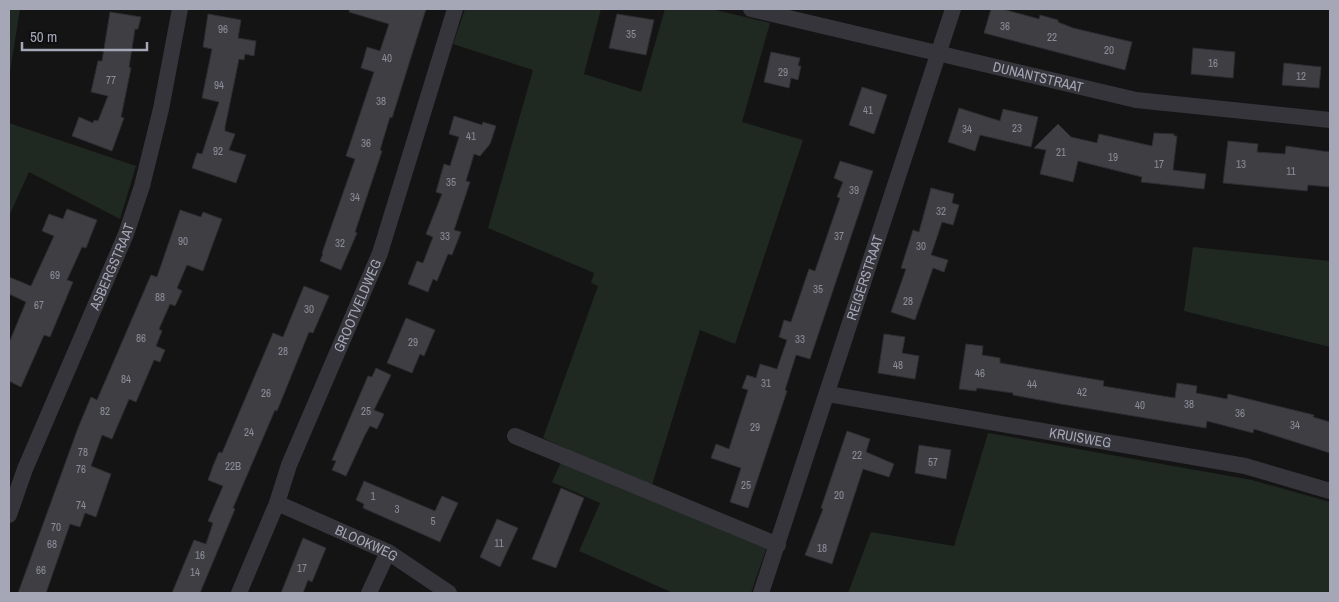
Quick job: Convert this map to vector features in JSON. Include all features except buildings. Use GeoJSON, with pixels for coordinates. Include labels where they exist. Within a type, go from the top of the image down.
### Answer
{"type":"FeatureCollection","features":[{"type":"Feature","properties":{"kind":"street","name":"ASBERGSTRAAT"},"geometry":{"type":"LineString","coordinates":[[9,514],[25,469],[126,234],[142,186],[162,109],[180,9]]}},
{"type":"Feature","properties":{"kind":"street","name":"GROOTVELDWEG"},"geometry":{"type":"LineString","coordinates":[[239,593],[277,503],[289,465],[380,253],[455,9]]}},
{"type":"Feature","properties":{"kind":"street","name":"DUNANTSTRAAT"},"geometry":{"type":"LineString","coordinates":[[751,9],[1136,100],[1330,120]]}},
{"type":"Feature","properties":{"kind":"street","name":"REIGERSTRAAT"},"geometry":{"type":"LineString","coordinates":[[761,593],[953,9]]}},
{"type":"Feature","properties":{"kind":"street","name":"KRUISWEG"},"geometry":{"type":"LineString","coordinates":[[828,394],[1245,466],[1330,491]]}},
{"type":"Feature","properties":{"kind":"street"},"geometry":{"type":"LineString","coordinates":[[514,436],[778,545]]}},
{"type":"Feature","properties":{"kind":"street","name":"BLOOKWEG"},"geometry":{"type":"LineString","coordinates":[[277,503],[388,552],[449,593]]}},
{"type":"Feature","properties":{"kind":"street"},"geometry":{"type":"LineString","coordinates":[[369,593],[388,552]]}},
{"type":"Feature","properties":{"kind":"shaded area"},"geometry":{"type":"Polygon","coordinates":[[[9,9],[20,9],[9,78],[9,9]]]}},
{"type":"Feature","properties":{"kind":"shaded area"},"geometry":{"type":"Polygon","coordinates":[[[465,9],[601,9],[584,74],[641,92],[665,9],[711,9],[770,23],[742,122],[803,140],[735,344],[700,330],[651,488],[770,538],[751,593],[673,593],[579,551],[600,503],[552,482],[567,449],[543,438],[598,286],[591,283],[594,273],[488,228],[533,70],[453,44],[465,9]]]}},
{"type":"Feature","properties":{"kind":"shaded area"},"geometry":{"type":"Polygon","coordinates":[[[9,123],[136,166],[120,219],[29,172],[9,216],[9,123]]]}},
{"type":"Feature","properties":{"kind":"shaded area"},"geometry":{"type":"Polygon","coordinates":[[[1193,247],[1330,261],[1330,347],[1184,311],[1193,247]]]}},
{"type":"Feature","properties":{"kind":"shaded area"},"geometry":{"type":"Polygon","coordinates":[[[988,433],[1252,480],[1330,502],[1330,593],[848,593],[871,532],[954,546],[988,433]]]}}]}
